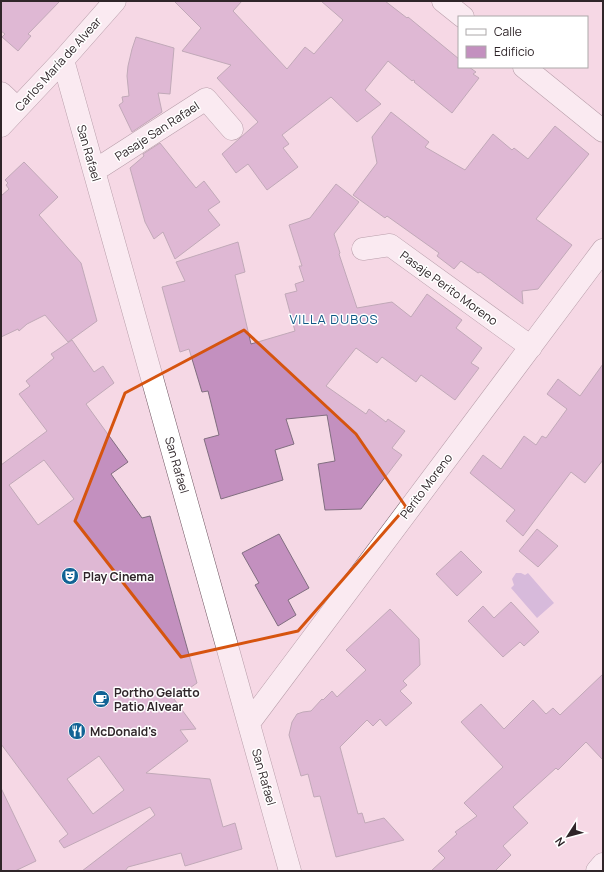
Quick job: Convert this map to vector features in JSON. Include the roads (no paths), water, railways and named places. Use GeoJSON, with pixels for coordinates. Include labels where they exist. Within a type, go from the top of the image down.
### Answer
{"type":"FeatureCollection","features":[{"type":"Feature","properties":{"kind":"street","name":"Carlos María de Alvear"},"geometry":{"type":"LineString","coordinates":[[1,126],[63,60],[115,1]]}},
{"type":"Feature","properties":{"kind":"street"},"geometry":{"type":"LineString","coordinates":[[443,1],[462,16]]}},
{"type":"Feature","properties":{"kind":"street","name":"San Rafael"},"geometry":{"type":"LineString","coordinates":[[63,60],[290,871]]}},
{"type":"Feature","properties":{"kind":"street"},"geometry":{"type":"LineString","coordinates":[[525,68],[603,131]]}},
{"type":"Feature","properties":{"kind":"street"},"geometry":{"type":"LineString","coordinates":[[1,93],[18,108]]}},
{"type":"Feature","properties":{"kind":"street","name":"Pasaje San Rafael"},"geometry":{"type":"LineString","coordinates":[[94,171],[206,99],[232,129]]}},
{"type":"Feature","properties":{"kind":"street","name":"Pasaje Perito Moreno"},"geometry":{"type":"LineString","coordinates":[[363,248],[390,245],[531,347]]}},
{"type":"Feature","properties":{"kind":"street","name":"Perito Moreno"},"geometry":{"type":"LineString","coordinates":[[249,723],[603,250]]}},
{"type":"Feature","properties":{"kind":"street"},"geometry":{"type":"LineString","coordinates":[[597,871],[603,864]]}},
{"type":"Feature","properties":{"kind":"place","name":"Play Cinema"},"geometry":{"type":"Point","coordinates":[70,576]}},
{"type":"Feature","properties":{"kind":"place","name":"Portho Gelatto Patio Alvear"},"geometry":{"type":"Point","coordinates":[101,699]}},
{"type":"Feature","properties":{"kind":"place","name":"McDonald's"},"geometry":{"type":"Point","coordinates":[77,731]}},
{"type":"Feature","properties":{"kind":"district","name":"VILLA DUBOS"},"geometry":{"type":"Point","coordinates":[334,319]}}]}
